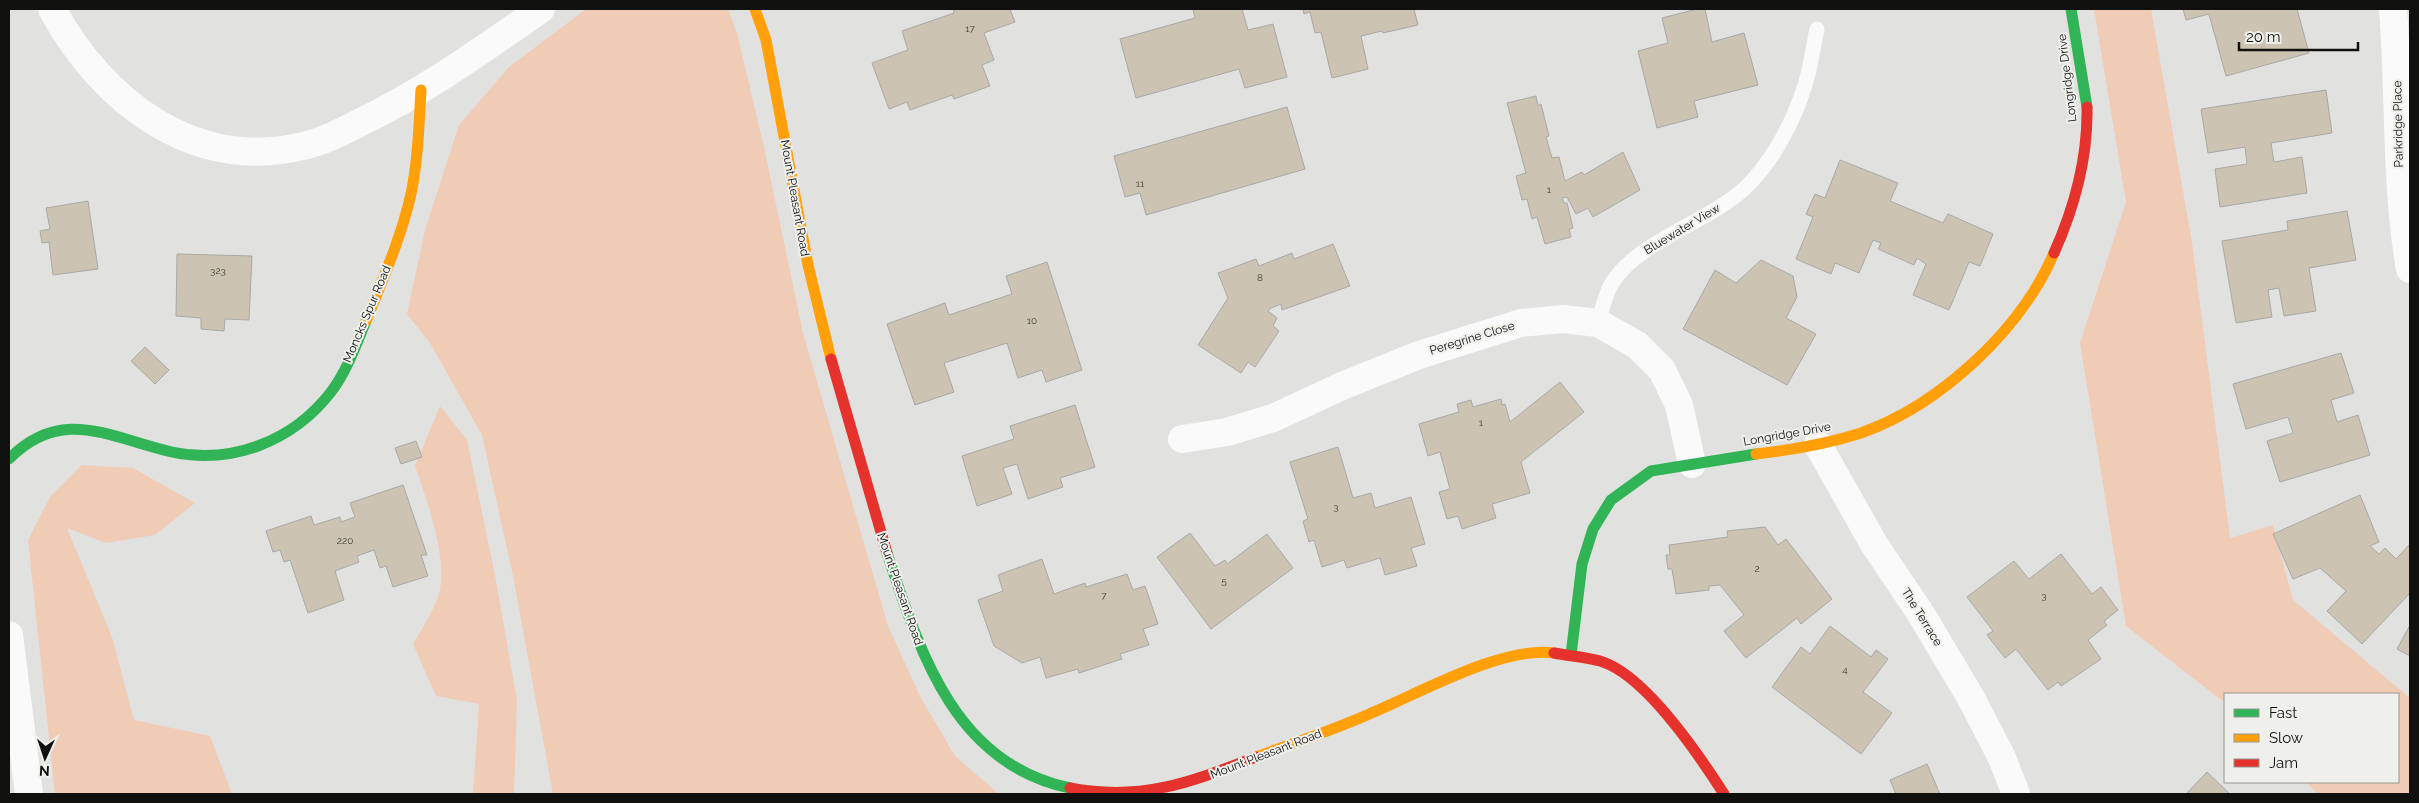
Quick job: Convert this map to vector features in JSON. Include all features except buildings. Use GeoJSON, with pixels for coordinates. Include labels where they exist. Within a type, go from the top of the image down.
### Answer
{"type":"FeatureCollection","features":[{"type":"Feature","properties":{"kind":"street"},"geometry":{"type":"LineString","coordinates":[[52,9],[93,70],[131,108],[162,128],[200,143],[248,151],[276,151],[308,145],[359,124],[421,90],[541,9]]}},
{"type":"Feature","properties":{"kind":"street","name":"Mount Pleasant Road"},"geometry":{"type":"LineString","coordinates":[[755,9],[766,40],[808,265],[837,384],[886,550],[917,642],[953,709],[984,745],[1024,774],[1062,786],[1096,793],[1125,794],[1152,790],[1193,781],[1260,757],[1503,658],[1541,651],[1601,661],[1625,674],[1641,687],[1668,715],[1704,761],[1724,794]]}},
{"type":"Feature","properties":{"kind":"street","name":"Longridge Drive"},"geometry":{"type":"LineString","coordinates":[[1570,656],[1584,553],[1602,512],[1627,485],[1651,471],[1818,445],[1864,432],[1900,414],[1943,387],[1984,352],[2018,315],[2048,268],[2070,217],[2083,170],[2087,117],[2071,9]]}},
{"type":"Feature","properties":{"kind":"street","name":"Parkridge Place"},"geometry":{"type":"LineString","coordinates":[[2393,9],[2397,56],[2399,178],[2410,269]]}},
{"type":"Feature","properties":{"kind":"street","name":"Moncks Spur Road"},"geometry":{"type":"LineString","coordinates":[[9,459],[26,442],[33,438],[48,431],[74,428],[102,432],[150,447],[193,456],[227,455],[252,449],[284,436],[311,415],[332,391],[352,354],[382,284],[411,194],[416,160],[421,90]]}},
{"type":"Feature","properties":{"kind":"street","name":"Peregrine Close"},"geometry":{"type":"LineString","coordinates":[[1182,439],[1227,432],[1273,418],[1342,386],[1419,355],[1521,323],[1563,319],[1598,323],[1637,345],[1662,370],[1679,405],[1692,464]]}},
{"type":"Feature","properties":{"kind":"street","name":"The Terrace"},"geometry":{"type":"LineString","coordinates":[[1818,445],[1874,544],[1921,614],[1971,698],[2002,758],[2016,794]]}},
{"type":"Feature","properties":{"kind":"street"},"geometry":{"type":"LineString","coordinates":[[9,635],[29,794]]}},
{"type":"Feature","properties":{"kind":"lane","name":"Bluewater View"},"geometry":{"type":"LineString","coordinates":[[1598,323],[1612,284],[1629,262],[1714,212],[1744,188],[1768,159],[1790,123],[1806,85],[1817,29]]}},
{"type":"Feature","properties":{"kind":"shaded area"},"geometry":{"type":"Polygon","coordinates":[[[586,9],[728,9],[737,33],[764,147],[803,333],[888,626],[921,698],[955,756],[999,794],[553,794],[513,576],[482,435],[430,343],[407,314],[425,230],[459,125],[509,67],[586,9]]]}},
{"type":"Feature","properties":{"kind":"shaded area"},"geometry":{"type":"Polygon","coordinates":[[[2094,9],[2151,9],[2192,242],[2230,538],[2273,525],[2293,600],[2410,698],[2410,794],[2318,794],[2307,783],[2399,783],[2399,693],[2224,693],[2224,702],[2126,626],[2080,343],[2126,202],[2094,9]]]}},
{"type":"Feature","properties":{"kind":"shaded area"},"geometry":{"type":"Polygon","coordinates":[[[440,406],[467,440],[495,575],[517,700],[514,794],[473,794],[479,704],[436,696],[413,644],[435,606],[441,586],[441,569],[436,533],[415,466],[440,406]]]}},
{"type":"Feature","properties":{"kind":"shaded area"},"geometry":{"type":"Polygon","coordinates":[[[82,465],[133,468],[195,503],[155,535],[106,543],[67,528],[112,637],[134,720],[210,736],[232,794],[55,794],[28,540],[50,497],[82,465]]]}},
{"type":"Feature","properties":{"kind":"traffic: fast"},"geometry":{"type":"LineString","coordinates":[[2071,9],[2087,107]]}},
{"type":"Feature","properties":{"kind":"traffic: fast"},"geometry":{"type":"LineString","coordinates":[[9,459],[29,443],[48,433],[68,429],[107,434],[172,452],[194,455],[217,455],[239,452],[260,445],[280,436],[299,424],[331,392],[346,367],[366,321]]}},
{"type":"Feature","properties":{"kind":"traffic: fast"},"geometry":{"type":"LineString","coordinates":[[1571,655],[1582,564],[1593,529],[1611,500],[1651,471],[1756,454]]}},
{"type":"Feature","properties":{"kind":"traffic: fast"},"geometry":{"type":"LineString","coordinates":[[887,553],[913,628],[929,665],[947,699],[970,729],[997,755],[1030,775],[1070,788]]}},
{"type":"Feature","properties":{"kind":"traffic: slow"},"geometry":{"type":"LineString","coordinates":[[755,9],[766,40],[808,265],[831,359]]}},
{"type":"Feature","properties":{"kind":"traffic: slow"},"geometry":{"type":"LineString","coordinates":[[366,321],[397,242],[411,194],[417,155],[421,90]]}},
{"type":"Feature","properties":{"kind":"traffic: slow"},"geometry":{"type":"LineString","coordinates":[[1756,454],[1809,446],[1861,433],[1891,420],[1920,404],[1975,361],[1999,336],[2021,310],[2039,282],[2054,253]]}},
{"type":"Feature","properties":{"kind":"traffic: slow"},"geometry":{"type":"LineString","coordinates":[[1256,757],[1326,732],[1434,684],[1485,664],[1510,656],[1554,653]]}},
{"type":"Feature","properties":{"kind":"traffic: jam"},"geometry":{"type":"LineString","coordinates":[[2054,253],[2068,218],[2079,182],[2083,164],[2087,107]]}},
{"type":"Feature","properties":{"kind":"traffic: jam"},"geometry":{"type":"LineString","coordinates":[[831,359],[887,553]]}},
{"type":"Feature","properties":{"kind":"traffic: jam"},"geometry":{"type":"LineString","coordinates":[[1554,653],[1600,661],[1617,669],[1635,682],[1670,718],[1686,738],[1724,794]]}},
{"type":"Feature","properties":{"kind":"traffic: jam"},"geometry":{"type":"LineString","coordinates":[[1070,788],[1120,793],[1143,791],[1187,781],[1256,757]]}}]}
